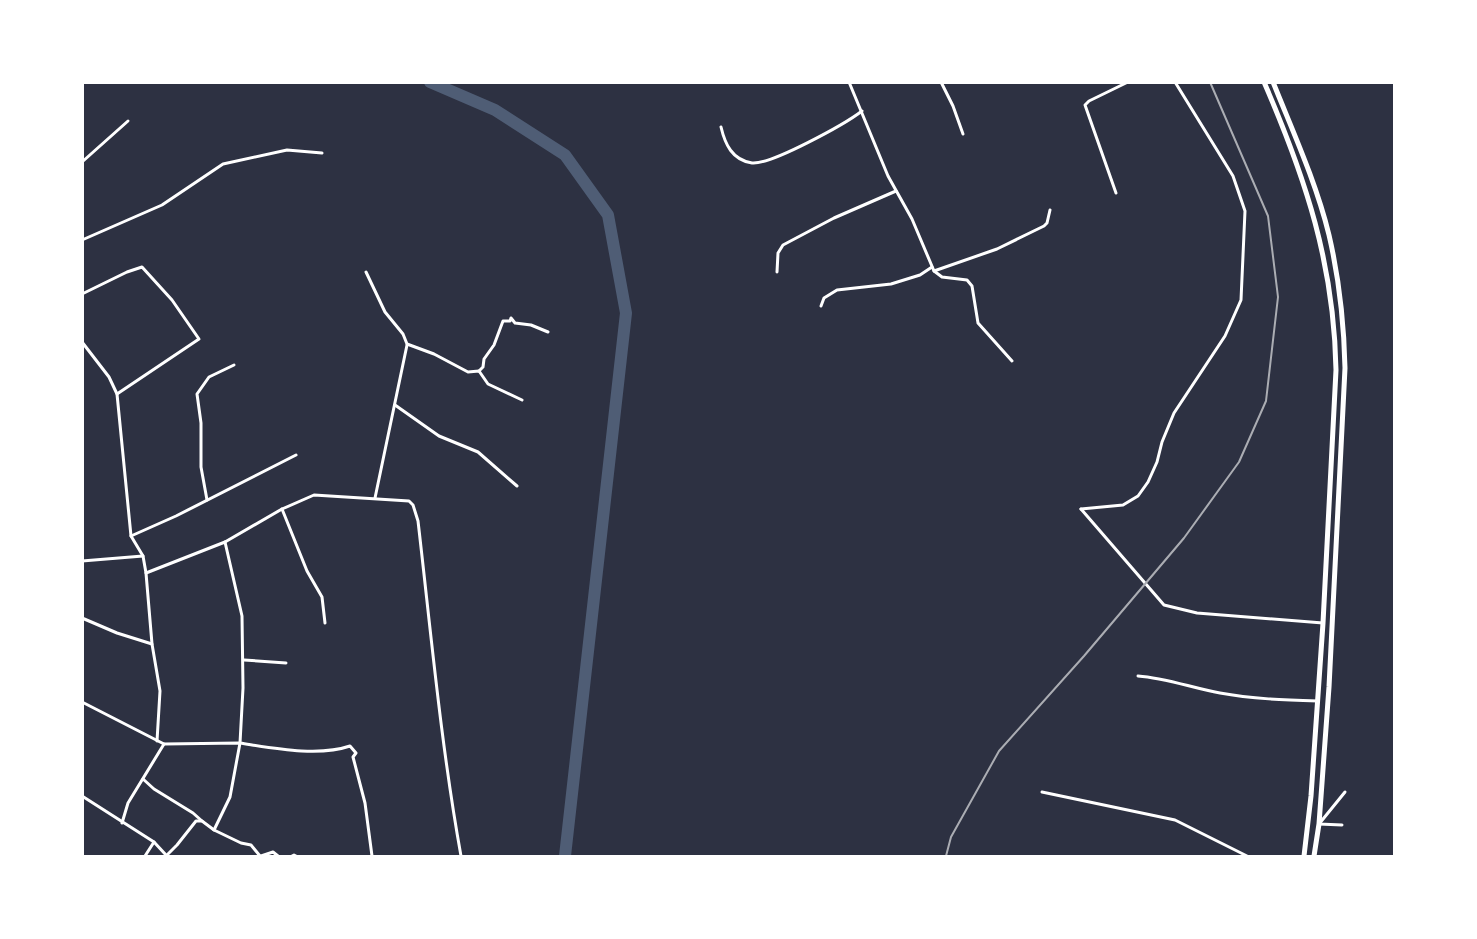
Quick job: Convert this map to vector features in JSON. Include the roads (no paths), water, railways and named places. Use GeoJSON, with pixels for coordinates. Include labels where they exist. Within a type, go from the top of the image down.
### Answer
{"type":"FeatureCollection","features":[{"type":"Feature","properties":{"kind":"highway"},"geometry":{"type":"LineString","coordinates":[[1264,82],[1296,159],[1314,214],[1324,254],[1332,304],[1336,370],[1318,701],[1304,856]]}},
{"type":"Feature","properties":{"kind":"highway"},"geometry":{"type":"LineString","coordinates":[[1273,82],[1311,179],[1328,232],[1338,282],[1345,347],[1329,687],[1319,824],[1314,856]]}},
{"type":"Feature","properties":{"kind":"street"},"geometry":{"type":"LineString","coordinates":[[849,82],[933,269],[942,277],[970,282],[978,323],[1012,361]]}},
{"type":"Feature","properties":{"kind":"street"},"geometry":{"type":"LineString","coordinates":[[941,82],[963,134]]}},
{"type":"Feature","properties":{"kind":"street"},"geometry":{"type":"LineString","coordinates":[[1116,194],[1085,105],[1128,82]]}},
{"type":"Feature","properties":{"kind":"street"},"geometry":{"type":"LineString","coordinates":[[1175,82],[1233,176],[1245,210],[1241,300],[1225,336],[1174,413],[1162,442],[1157,462],[1148,482],[1138,496],[1123,505],[1081,509],[1164,605],[1197,613],[1323,623]]}},
{"type":"Feature","properties":{"kind":"street"},"geometry":{"type":"LineString","coordinates":[[721,127],[728,149],[736,156],[755,163],[769,160],[800,146],[849,121],[861,111]]}},
{"type":"Feature","properties":{"kind":"street"},"geometry":{"type":"LineString","coordinates":[[82,162],[128,121]]}},
{"type":"Feature","properties":{"kind":"street"},"geometry":{"type":"LineString","coordinates":[[82,240],[162,206],[223,164],[286,150],[322,153]]}},
{"type":"Feature","properties":{"kind":"street"},"geometry":{"type":"LineString","coordinates":[[777,272],[778,253],[783,245],[834,218],[896,191]]}},
{"type":"Feature","properties":{"kind":"street"},"geometry":{"type":"LineString","coordinates":[[821,306],[824,298],[837,290],[891,284],[997,249],[1044,226],[1050,210]]}},
{"type":"Feature","properties":{"kind":"street"},"geometry":{"type":"LineString","coordinates":[[82,294],[142,267],[172,300],[199,339],[117,394]]}},
{"type":"Feature","properties":{"kind":"street"},"geometry":{"type":"LineString","coordinates":[[366,272],[385,312],[403,334],[407,344],[375,498]]}},
{"type":"Feature","properties":{"kind":"street"},"geometry":{"type":"LineString","coordinates":[[407,344],[434,354],[468,372],[479,371],[483,368],[484,359],[494,345],[503,321],[510,321],[511,318],[515,323],[531,325],[548,332]]}},
{"type":"Feature","properties":{"kind":"street"},"geometry":{"type":"LineString","coordinates":[[82,342],[109,377],[117,394],[130,536],[143,556],[152,644],[160,691],[157,741]]}},
{"type":"Feature","properties":{"kind":"street"},"geometry":{"type":"LineString","coordinates":[[207,500],[201,466],[201,423],[197,394],[209,377],[234,365]]}},
{"type":"Feature","properties":{"kind":"street"},"geometry":{"type":"LineString","coordinates":[[479,371],[488,384],[522,400]]}},
{"type":"Feature","properties":{"kind":"street"},"geometry":{"type":"LineString","coordinates":[[395,405],[439,436],[478,452],[517,486]]}},
{"type":"Feature","properties":{"kind":"street"},"geometry":{"type":"LineString","coordinates":[[130,536],[296,455]]}},
{"type":"Feature","properties":{"kind":"street"},"geometry":{"type":"LineString","coordinates":[[146,573],[225,542],[282,509],[314,495],[409,501],[413,505],[418,520],[441,724],[461,856]]}},
{"type":"Feature","properties":{"kind":"street"},"geometry":{"type":"LineString","coordinates":[[282,509],[308,571],[322,597],[325,623]]}},
{"type":"Feature","properties":{"kind":"street"},"geometry":{"type":"LineString","coordinates":[[214,830],[230,797],[240,742],[244,660],[242,616],[225,542]]}},
{"type":"Feature","properties":{"kind":"street"},"geometry":{"type":"LineString","coordinates":[[82,561],[143,556]]}},
{"type":"Feature","properties":{"kind":"street"},"geometry":{"type":"LineString","coordinates":[[82,618],[117,633],[152,644]]}},
{"type":"Feature","properties":{"kind":"street"},"geometry":{"type":"LineString","coordinates":[[244,660],[286,663]]}},
{"type":"Feature","properties":{"kind":"street"},"geometry":{"type":"LineString","coordinates":[[1138,676],[1159,677],[1219,693],[1250,698],[1318,701]]}},
{"type":"Feature","properties":{"kind":"street"},"geometry":{"type":"LineString","coordinates":[[82,702],[164,744],[240,742],[274,749],[335,751],[350,746],[356,753],[353,758],[365,803],[372,856]]}},
{"type":"Feature","properties":{"kind":"street"},"geometry":{"type":"LineString","coordinates":[[122,823],[128,803],[164,744]]}},
{"type":"Feature","properties":{"kind":"street"},"geometry":{"type":"LineString","coordinates":[[143,779],[214,830],[241,843],[251,845],[260,856],[273,852],[278,856]]}},
{"type":"Feature","properties":{"kind":"street"},"geometry":{"type":"LineString","coordinates":[[1042,792],[1175,820],[1247,856]]}},
{"type":"Feature","properties":{"kind":"street"},"geometry":{"type":"LineString","coordinates":[[1319,824],[1345,792]]}},
{"type":"Feature","properties":{"kind":"street"},"geometry":{"type":"LineString","coordinates":[[82,796],[154,842],[167,856],[196,821],[202,821]]}},
{"type":"Feature","properties":{"kind":"street"},"geometry":{"type":"LineString","coordinates":[[1319,824],[1342,825]]}},
{"type":"Feature","properties":{"kind":"street"},"geometry":{"type":"LineString","coordinates":[[145,856],[154,842]]}},
{"type":"Feature","properties":{"kind":"street"},"geometry":{"type":"LineString","coordinates":[[292,856],[296,856]]}},
{"type":"Feature","properties":{"kind":"waterway"},"geometry":{"type":"LineString","coordinates":[[430,82],[495,110],[565,155],[608,215],[626,313],[565,856]]}},
{"type":"Feature","properties":{"kind":"railway"},"geometry":{"type":"LineString","coordinates":[[946,856],[951,837],[999,751],[1084,656],[1184,538],[1239,462],[1266,401],[1278,297],[1268,216],[1210,82]]}}]}
